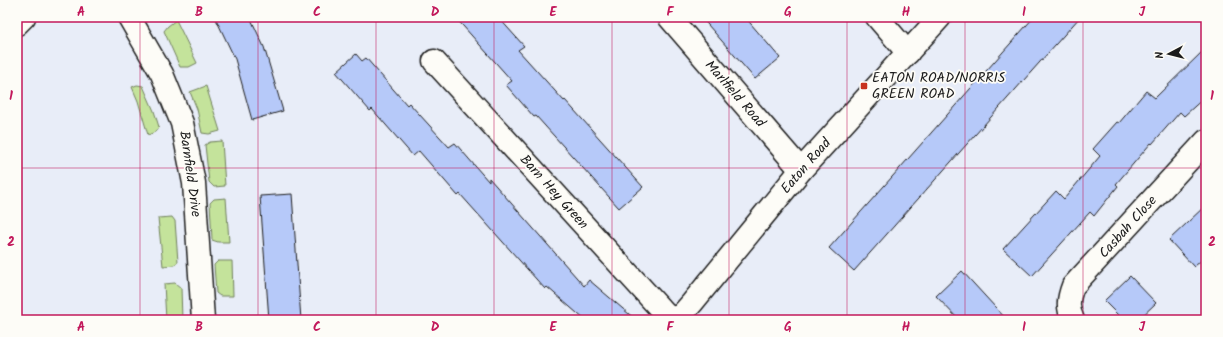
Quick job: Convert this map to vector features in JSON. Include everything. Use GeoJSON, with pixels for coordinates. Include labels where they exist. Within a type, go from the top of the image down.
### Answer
{"type":"FeatureCollection","features":[{"type":"Feature","properties":{"kind":"street"},"geometry":{"type":"LineString","coordinates":[[17,24],[24,17]]}},
{"type":"Feature","properties":{"kind":"street","name":"Barnfield Drive"},"geometry":{"type":"LineString","coordinates":[[129,17],[162,74],[182,123],[194,183],[203,320]]}},
{"type":"Feature","properties":{"kind":"street","name":"Marlfield Road"},"geometry":{"type":"LineString","coordinates":[[669,17],[801,170]]}},
{"type":"Feature","properties":{"kind":"street"},"geometry":{"type":"LineString","coordinates":[[877,17],[908,53]]}},
{"type":"Feature","properties":{"kind":"street","name":"Eaton Road"},"geometry":{"type":"LineString","coordinates":[[677,320],[801,170],[940,17]]}},
{"type":"Feature","properties":{"kind":"street","name":"Barn Hey Green"},"geometry":{"type":"LineString","coordinates":[[434,61],[666,315],[677,320]]}},
{"type":"Feature","properties":{"kind":"street","name":"Casbah Close"},"geometry":{"type":"LineString","coordinates":[[1073,320],[1068,304],[1073,286],[1206,141]]}},
{"type":"Feature","properties":{"kind":"green space"},"geometry":{"type":"Polygon","coordinates":[[[176,20],[197,63],[189,67],[180,67],[164,31],[176,20]]]}},
{"type":"Feature","properties":{"kind":"green space"},"geometry":{"type":"Polygon","coordinates":[[[137,85],[143,86],[159,127],[155,132],[148,135],[138,101],[132,87],[137,85]]]}},
{"type":"Feature","properties":{"kind":"green space"},"geometry":{"type":"Polygon","coordinates":[[[206,86],[220,131],[209,134],[202,133],[197,109],[190,92],[206,86]]]}},
{"type":"Feature","properties":{"kind":"green space"},"geometry":{"type":"Polygon","coordinates":[[[222,141],[225,186],[214,187],[209,182],[205,145],[210,142],[222,141]]]}},
{"type":"Feature","properties":{"kind":"green space"},"geometry":{"type":"Polygon","coordinates":[[[226,198],[229,242],[218,242],[212,240],[210,203],[214,199],[226,198]]]}},
{"type":"Feature","properties":{"kind":"green space"},"geometry":{"type":"Polygon","coordinates":[[[172,217],[175,221],[178,262],[174,265],[163,266],[158,218],[172,217]]]}},
{"type":"Feature","properties":{"kind":"green space"},"geometry":{"type":"Polygon","coordinates":[[[218,261],[232,261],[233,296],[220,296],[216,293],[214,265],[218,261]]]}},
{"type":"Feature","properties":{"kind":"green space"},"geometry":{"type":"Polygon","coordinates":[[[175,283],[181,288],[182,320],[166,320],[164,284],[175,283]]]}},
{"type":"Feature","properties":{"kind":"building"},"geometry":{"type":"Polygon","coordinates":[[[215,17],[250,17],[264,47],[283,111],[252,120],[235,59],[215,17]]]}},
{"type":"Feature","properties":{"kind":"building"},"geometry":{"type":"Polygon","coordinates":[[[455,17],[498,17],[524,46],[518,50],[643,187],[619,208],[506,85],[512,81],[455,17]]]}},
{"type":"Feature","properties":{"kind":"building"},"geometry":{"type":"Polygon","coordinates":[[[701,17],[745,17],[780,58],[755,79],[701,17]]]}},
{"type":"Feature","properties":{"kind":"building"},"geometry":{"type":"Polygon","coordinates":[[[1034,17],[1080,17],[854,271],[829,248],[1034,17]]]}},
{"type":"Feature","properties":{"kind":"building"},"geometry":{"type":"Polygon","coordinates":[[[1206,48],[1206,96],[1184,116],[1180,112],[1116,184],[1118,186],[1094,216],[1090,212],[1032,276],[1003,249],[1056,191],[1064,199],[1100,156],[1093,149],[1117,122],[1119,123],[1146,91],[1155,98],[1206,48]]]}},
{"type":"Feature","properties":{"kind":"building"},"geometry":{"type":"Polygon","coordinates":[[[356,54],[362,61],[366,58],[407,105],[409,103],[449,147],[455,143],[489,182],[489,178],[584,286],[589,280],[636,320],[585,320],[547,287],[545,289],[460,194],[458,196],[419,151],[413,156],[372,109],[370,111],[336,72],[356,54]]]}},
{"type":"Feature","properties":{"kind":"building"},"geometry":{"type":"Polygon","coordinates":[[[292,194],[301,320],[269,320],[260,196],[292,194]]]}},
{"type":"Feature","properties":{"kind":"building"},"geometry":{"type":"Polygon","coordinates":[[[1206,205],[1206,256],[1194,267],[1169,240],[1206,205]]]}},
{"type":"Feature","properties":{"kind":"building"},"geometry":{"type":"Polygon","coordinates":[[[962,271],[1007,320],[959,320],[936,296],[962,271]]]}},
{"type":"Feature","properties":{"kind":"building"},"geometry":{"type":"Polygon","coordinates":[[[1130,276],[1156,303],[1138,320],[1123,320],[1104,301],[1130,276]]]}},
{"type":"Feature","properties":{"kind":"place","name":"EATON ROAD/NORRIS GREEN ROAD"},"geometry":{"type":"Point","coordinates":[864,86]}}]}
